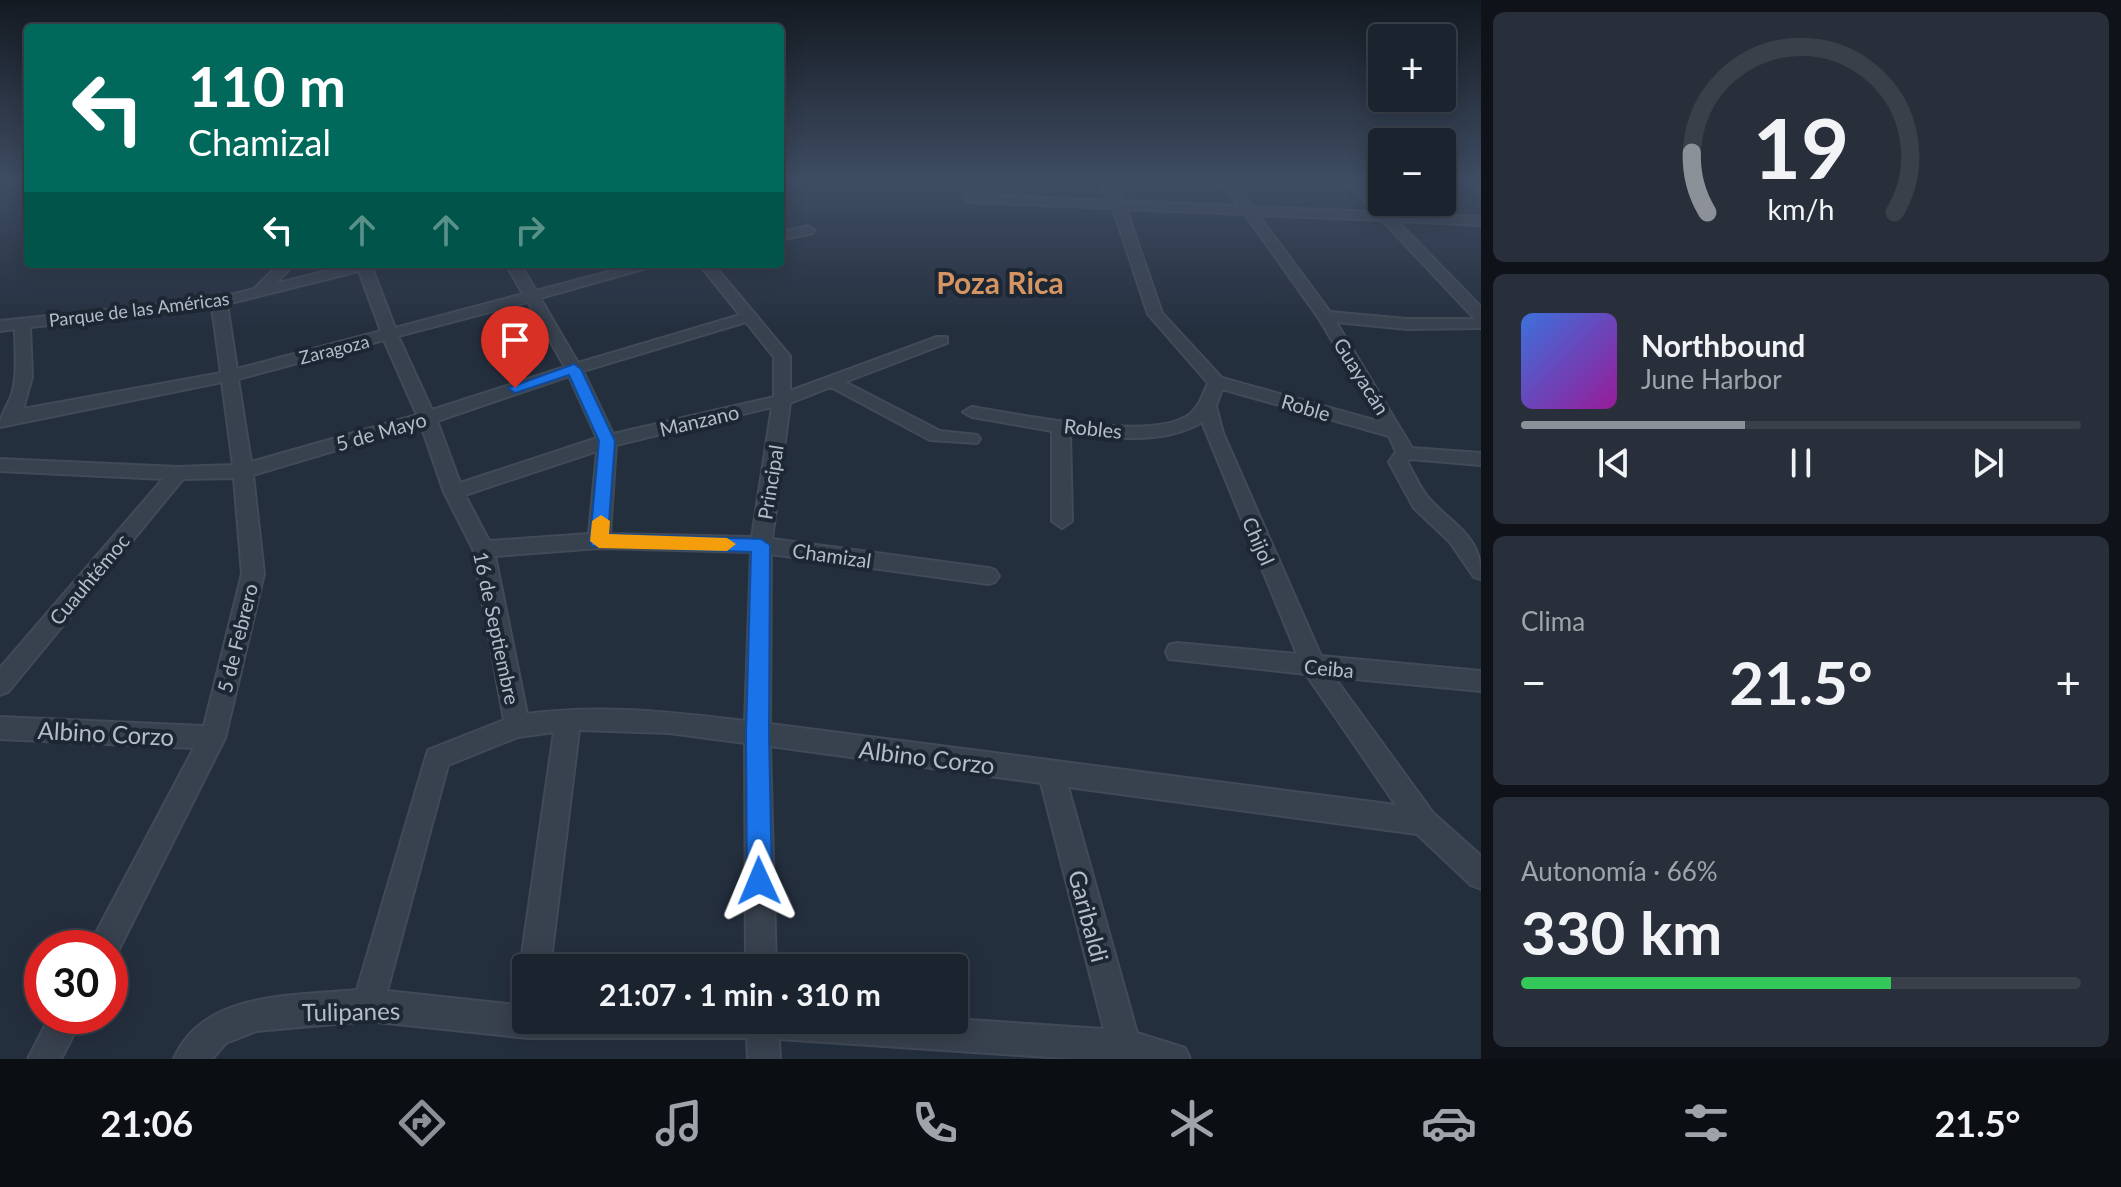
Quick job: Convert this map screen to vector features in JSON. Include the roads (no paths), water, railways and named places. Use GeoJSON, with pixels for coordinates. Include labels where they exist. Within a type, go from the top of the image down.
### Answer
{"type":"FeatureCollection","features":[{"type":"Feature","properties":{"kind":"street"},"geometry":{"type":"LineString","coordinates":[[784,235],[806,230]]}},
{"type":"Feature","properties":{"kind":"street"},"geometry":{"type":"LineString","coordinates":[[1127,230],[1155,314],[1216,382],[1207,406]]}},
{"type":"Feature","properties":{"kind":"street","name":"Guayacán"},"geometry":{"type":"LineString","coordinates":[[1262,230],[1325,316],[1396,432],[1405,453],[1398,462],[1421,503],[1457,537],[1481,571]]}},
{"type":"Feature","properties":{"kind":"street"},"geometry":{"type":"LineString","coordinates":[[1401,230],[1481,316]]}},
{"type":"Feature","properties":{"kind":"street"},"geometry":{"type":"LineString","coordinates":[[259,292],[283,268]]}},
{"type":"Feature","properties":{"kind":"street","name":"Parque de las Américas"},"geometry":{"type":"LineString","coordinates":[[0,326],[219,302],[356,268]]}},
{"type":"Feature","properties":{"kind":"street","name":"16 de Septiembre"},"geometry":{"type":"LineString","coordinates":[[369,268],[390,335],[427,418],[454,492],[483,549],[517,726]]}},
{"type":"Feature","properties":{"kind":"street"},"geometry":{"type":"LineString","coordinates":[[516,268],[574,369],[607,441],[599,541]]}},
{"type":"Feature","properties":{"kind":"street","name":"Zaragoza"},"geometry":{"type":"LineString","coordinates":[[5,421],[230,376],[639,268]]}},
{"type":"Feature","properties":{"kind":"street","name":"Principal"},"geometry":{"type":"LineString","coordinates":[[709,268],[782,356],[782,400],[761,545],[757,735],[761,954]]}},
{"type":"Feature","properties":{"kind":"street","name":"5 de Febrero"},"geometry":{"type":"LineString","coordinates":[[112,930],[213,738],[253,574],[243,471],[219,302]]}},
{"type":"Feature","properties":{"kind":"street","name":"5 de Mayo"},"geometry":{"type":"LineString","coordinates":[[0,465],[178,473],[243,471],[427,418],[574,369],[751,316]]}},
{"type":"Feature","properties":{"kind":"street"},"geometry":{"type":"LineString","coordinates":[[1325,316],[1407,324],[1481,323]]}},
{"type":"Feature","properties":{"kind":"street"},"geometry":{"type":"LineString","coordinates":[[5,421],[22,399],[22,323]]}},
{"type":"Feature","properties":{"kind":"street","name":"Manzano"},"geometry":{"type":"LineString","coordinates":[[454,492],[607,441],[782,400],[942,340]]}},
{"type":"Feature","properties":{"kind":"street"},"geometry":{"type":"LineString","coordinates":[[829,380],[936,436],[971,439]]}},
{"type":"Feature","properties":{"kind":"street","name":"Roble"},"geometry":{"type":"LineString","coordinates":[[1216,382],[1396,432]]}},
{"type":"Feature","properties":{"kind":"street","name":"Robles"},"geometry":{"type":"LineString","coordinates":[[972,412],[1120,432],[1151,432],[1193,420],[1207,406]]}},
{"type":"Feature","properties":{"kind":"street","name":"Chijol"},"geometry":{"type":"LineString","coordinates":[[1207,406],[1225,462],[1314,667],[1423,822],[1481,875]]}},
{"type":"Feature","properties":{"kind":"street"},"geometry":{"type":"LineString","coordinates":[[1061,425],[1062,521]]}},
{"type":"Feature","properties":{"kind":"street"},"geometry":{"type":"LineString","coordinates":[[1405,453],[1481,459]]}},
{"type":"Feature","properties":{"kind":"street","name":"Cuauhtémoc"},"geometry":{"type":"LineString","coordinates":[[0,685],[178,473]]}},
{"type":"Feature","properties":{"kind":"street","name":"Chamizal"},"geometry":{"type":"LineString","coordinates":[[483,549],[599,541],[761,545],[988,576]]}},
{"type":"Feature","properties":{"kind":"street","name":"Ceiba"},"geometry":{"type":"LineString","coordinates":[[1177,652],[1481,681]]}},
{"type":"Feature","properties":{"kind":"street"},"geometry":{"type":"LineString","coordinates":[[537,954],[568,719]]}},
{"type":"Feature","properties":{"kind":"street","name":"Albino Corzo"},"geometry":{"type":"LineString","coordinates":[[368,1005],[437,758],[517,726],[568,719],[669,722],[1423,822]]}},
{"type":"Feature","properties":{"kind":"street","name":"Albino Corzo"},"geometry":{"type":"LineString","coordinates":[[0,728],[213,738]]}},
{"type":"Feature","properties":{"kind":"street","name":"Garibaldi"},"geometry":{"type":"LineString","coordinates":[[1051,773],[1126,1052]]}},
{"type":"Feature","properties":{"kind":"street","name":"Tulipanes"},"geometry":{"type":"LineString","coordinates":[[190,1059],[215,1032],[255,1015],[368,1005],[512,1019]]}},
{"type":"Feature","properties":{"kind":"street"},"geometry":{"type":"LineString","coordinates":[[44,1059],[57,1034]]}},
{"type":"Feature","properties":{"kind":"street"},"geometry":{"type":"LineString","coordinates":[[763,1034],[764,1059]]}},
{"type":"Feature","properties":{"kind":"street","name":"Tulipanes"},"geometry":{"type":"LineString","coordinates":[[915,1034],[1174,1059]]}},
{"type":"Feature","properties":{"kind":"district","name":"Poza Rica"},"geometry":{"type":"Point","coordinates":[1000,282]}}]}
